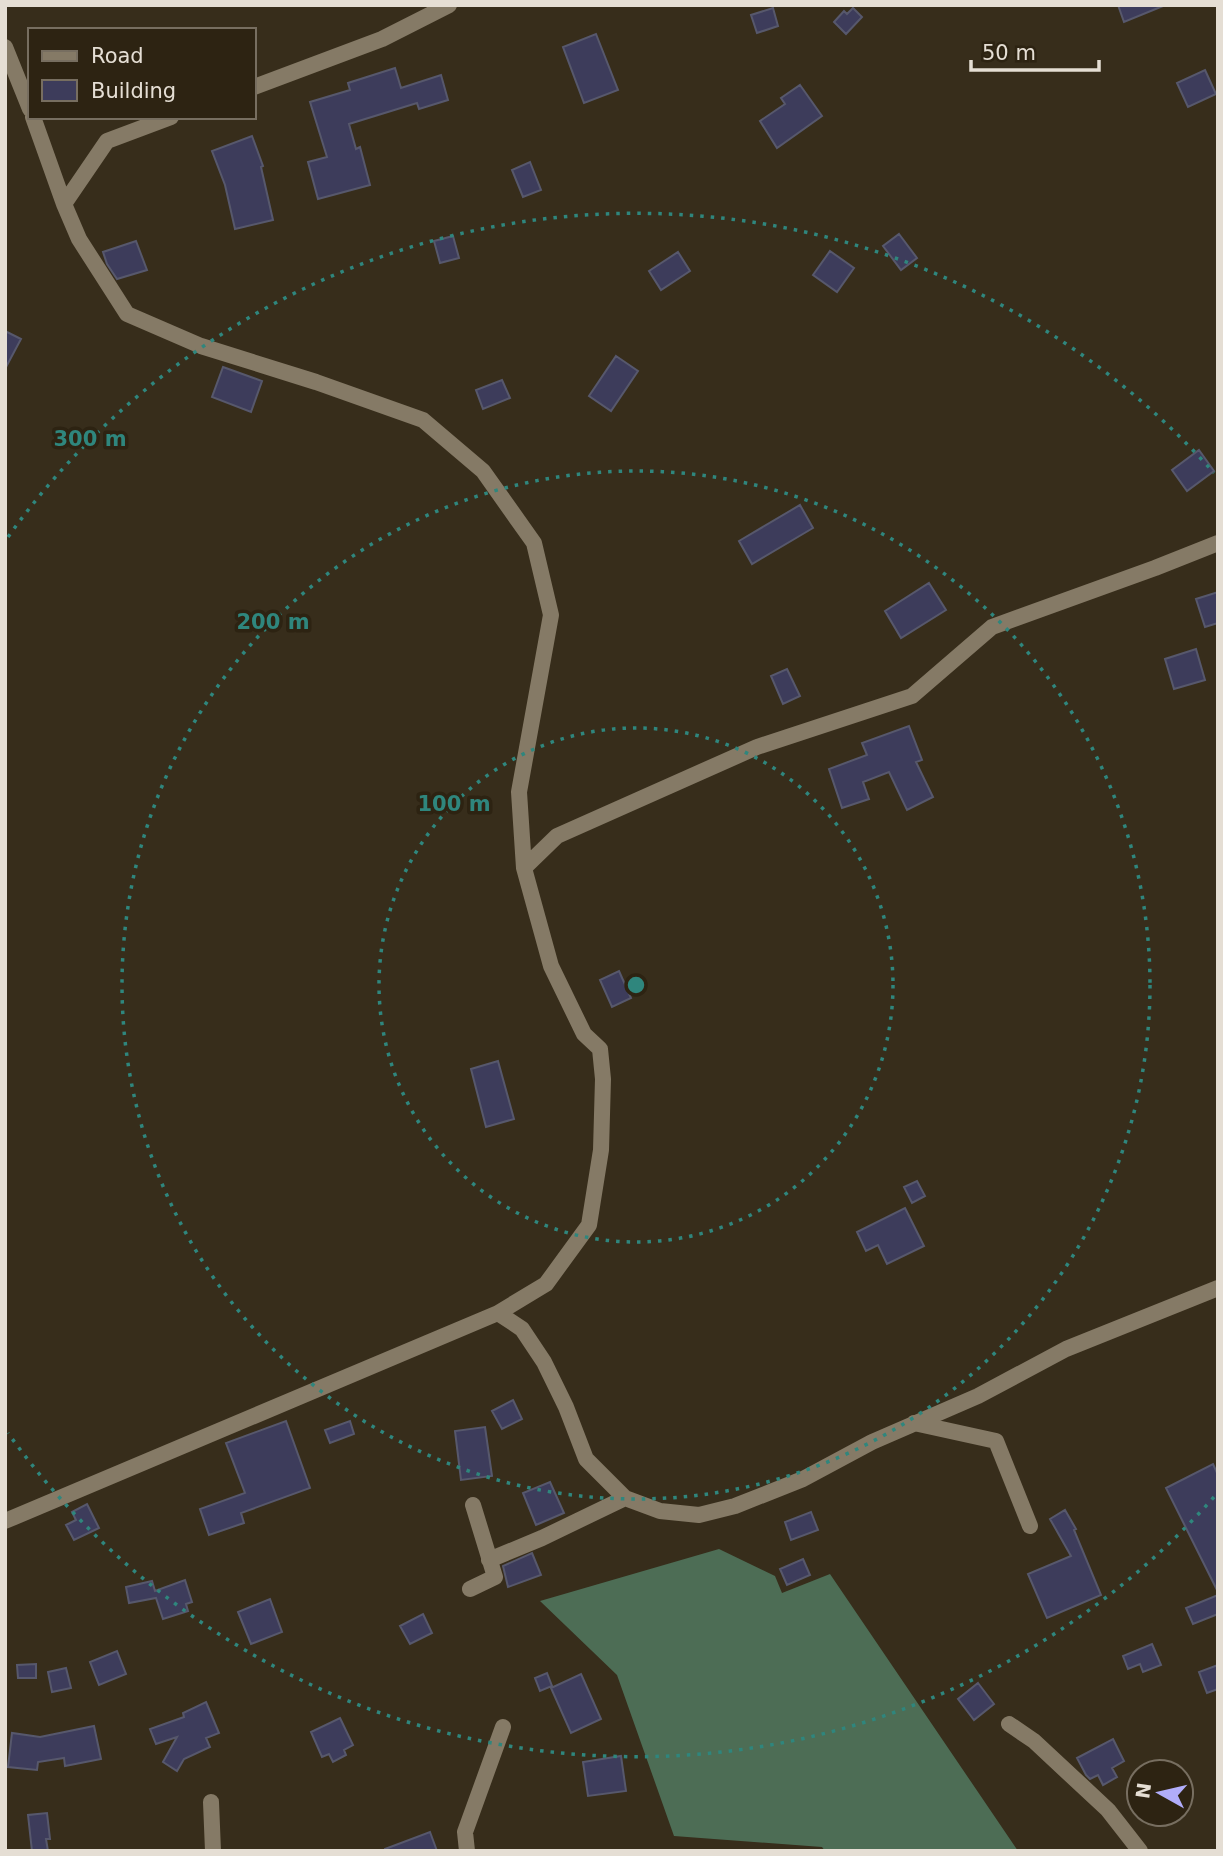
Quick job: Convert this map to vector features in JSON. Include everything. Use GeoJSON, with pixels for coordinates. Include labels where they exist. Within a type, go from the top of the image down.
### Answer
{"type":"FeatureCollection","features":[{"type":"Feature","properties":{"kind":"street"},"geometry":{"type":"LineString","coordinates":[[256,86],[382,39],[449,5]]}},
{"type":"Feature","properties":{"kind":"street"},"geometry":{"type":"LineString","coordinates":[[5,47],[28,104]]}},
{"type":"Feature","properties":{"kind":"street"},"geometry":{"type":"LineString","coordinates":[[5,1521],[498,1313],[546,1284],[589,1225],[601,1150],[603,1079],[600,1049],[583,1034],[551,966],[524,868],[519,792],[551,615],[534,544],[483,471],[423,421],[316,382],[201,346],[127,314],[79,239],[34,119]]}},
{"type":"Feature","properties":{"kind":"street"},"geometry":{"type":"LineString","coordinates":[[64,204],[107,141],[166,119]]}},
{"type":"Feature","properties":{"kind":"street"},"geometry":{"type":"LineString","coordinates":[[524,868],[556,836],[757,747],[912,696],[992,627],[1218,543]]}},
{"type":"Feature","properties":{"kind":"street"},"geometry":{"type":"LineString","coordinates":[[498,1313],[522,1329],[544,1362],[566,1406],[586,1459],[625,1497],[660,1511],[699,1515],[735,1506],[803,1479],[872,1442],[978,1396],[1066,1349],[1218,1288]]}},
{"type":"Feature","properties":{"kind":"street"},"geometry":{"type":"LineString","coordinates":[[914,1423],[996,1441],[1030,1526]]}},
{"type":"Feature","properties":{"kind":"street"},"geometry":{"type":"LineString","coordinates":[[489,1560],[542,1538],[625,1497]]}},
{"type":"Feature","properties":{"kind":"street"},"geometry":{"type":"LineString","coordinates":[[470,1589],[495,1577],[473,1506]]}},
{"type":"Feature","properties":{"kind":"street"},"geometry":{"type":"LineString","coordinates":[[1009,1724],[1034,1741],[1108,1810],[1140,1851]]}},
{"type":"Feature","properties":{"kind":"street"},"geometry":{"type":"LineString","coordinates":[[467,1851],[466,1832],[503,1727]]}},
{"type":"Feature","properties":{"kind":"street"},"geometry":{"type":"LineString","coordinates":[[211,1801],[213,1851]]}},
{"type":"Feature","properties":{"kind":"green space"},"geometry":{"type":"Polygon","coordinates":[[[719,1549],[775,1576],[782,1593],[830,1574],[1018,1851],[825,1851],[822,1847],[674,1836],[617,1675],[540,1601],[719,1549]]]}},
{"type":"Feature","properties":{"kind":"building"},"geometry":{"type":"Polygon","coordinates":[[[1118,5],[1163,5],[1163,6],[1124,22],[1118,5]]]}},
{"type":"Feature","properties":{"kind":"building"},"geometry":{"type":"Polygon","coordinates":[[[773,8],[778,26],[757,33],[751,15],[773,8]]]}},
{"type":"Feature","properties":{"kind":"building"},"geometry":{"type":"Polygon","coordinates":[[[853,8],[862,17],[846,34],[834,22],[844,11],[847,14],[853,8]]]}},
{"type":"Feature","properties":{"kind":"building"},"geometry":{"type":"Polygon","coordinates":[[[596,34],[618,90],[584,103],[563,47],[596,34]]]}},
{"type":"Feature","properties":{"kind":"building"},"geometry":{"type":"Polygon","coordinates":[[[395,68],[401,88],[441,75],[448,100],[419,109],[417,103],[349,124],[356,149],[360,147],[370,185],[318,199],[308,162],[327,157],[310,102],[350,90],[348,83],[395,68]]]}},
{"type":"Feature","properties":{"kind":"building"},"geometry":{"type":"Polygon","coordinates":[[[1205,70],[1216,94],[1188,107],[1177,83],[1205,70]]]}},
{"type":"Feature","properties":{"kind":"building"},"geometry":{"type":"Polygon","coordinates":[[[800,85],[822,116],[777,148],[760,121],[785,104],[781,98],[800,85]]]}},
{"type":"Feature","properties":{"kind":"building"},"geometry":{"type":"Polygon","coordinates":[[[252,136],[263,166],[261,167],[273,220],[235,229],[225,185],[212,151],[252,136]]]}},
{"type":"Feature","properties":{"kind":"building"},"geometry":{"type":"Polygon","coordinates":[[[530,162],[541,190],[523,197],[512,170],[530,162]]]}},
{"type":"Feature","properties":{"kind":"building"},"geometry":{"type":"Polygon","coordinates":[[[899,234],[917,258],[901,270],[883,246],[899,234]]]}},
{"type":"Feature","properties":{"kind":"building"},"geometry":{"type":"Polygon","coordinates":[[[453,236],[459,258],[440,263],[434,241],[453,236]]]}},
{"type":"Feature","properties":{"kind":"building"},"geometry":{"type":"Polygon","coordinates":[[[136,241],[147,270],[117,279],[103,252],[136,241]]]}},
{"type":"Feature","properties":{"kind":"building"},"geometry":{"type":"Polygon","coordinates":[[[830,251],[854,268],[837,292],[813,275],[830,251]]]}},
{"type":"Feature","properties":{"kind":"building"},"geometry":{"type":"Polygon","coordinates":[[[678,252],[690,271],[661,290],[649,271],[678,252]]]}},
{"type":"Feature","properties":{"kind":"building"},"geometry":{"type":"Polygon","coordinates":[[[5,331],[21,339],[5,369],[5,331]]]}},
{"type":"Feature","properties":{"kind":"building"},"geometry":{"type":"Polygon","coordinates":[[[616,356],[638,371],[611,411],[589,396],[616,356]]]}},
{"type":"Feature","properties":{"kind":"building"},"geometry":{"type":"Polygon","coordinates":[[[223,367],[262,381],[251,412],[212,397],[223,367]]]}},
{"type":"Feature","properties":{"kind":"building"},"geometry":{"type":"Polygon","coordinates":[[[502,380],[510,398],[483,409],[476,390],[502,380]]]}},
{"type":"Feature","properties":{"kind":"building"},"geometry":{"type":"Polygon","coordinates":[[[1199,450],[1214,471],[1187,491],[1172,470],[1199,450]]]}},
{"type":"Feature","properties":{"kind":"building"},"geometry":{"type":"Polygon","coordinates":[[[800,505],[813,528],[752,564],[739,541],[800,505]]]}},
{"type":"Feature","properties":{"kind":"building"},"geometry":{"type":"Polygon","coordinates":[[[929,583],[946,610],[901,638],[885,611],[929,583]]]}},
{"type":"Feature","properties":{"kind":"building"},"geometry":{"type":"Polygon","coordinates":[[[1218,592],[1218,623],[1205,627],[1196,599],[1218,592]]]}},
{"type":"Feature","properties":{"kind":"building"},"geometry":{"type":"Polygon","coordinates":[[[1196,649],[1205,680],[1174,689],[1165,659],[1196,649]]]}},
{"type":"Feature","properties":{"kind":"building"},"geometry":{"type":"Polygon","coordinates":[[[787,669],[800,696],[783,704],[771,676],[787,669]]]}},
{"type":"Feature","properties":{"kind":"building"},"geometry":{"type":"Polygon","coordinates":[[[909,726],[922,760],[916,762],[933,797],[907,810],[889,772],[863,782],[869,799],[842,808],[829,769],[867,755],[862,743],[909,726]]]}},
{"type":"Feature","properties":{"kind":"building"},"geometry":{"type":"Polygon","coordinates":[[[619,971],[631,998],[612,1007],[600,980],[619,971]]]}},
{"type":"Feature","properties":{"kind":"building"},"geometry":{"type":"Polygon","coordinates":[[[498,1061],[514,1119],[486,1127],[471,1069],[498,1061]]]}},
{"type":"Feature","properties":{"kind":"building"},"geometry":{"type":"Polygon","coordinates":[[[917,1181],[925,1196],[912,1203],[904,1187],[917,1181]]]}},
{"type":"Feature","properties":{"kind":"building"},"geometry":{"type":"Polygon","coordinates":[[[905,1208],[924,1246],[887,1264],[878,1245],[866,1251],[857,1232],[905,1208]]]}},
{"type":"Feature","properties":{"kind":"building"},"geometry":{"type":"Polygon","coordinates":[[[513,1400],[522,1419],[502,1429],[492,1411],[513,1400]]]}},
{"type":"Feature","properties":{"kind":"building"},"geometry":{"type":"Polygon","coordinates":[[[286,1421],[310,1488],[241,1513],[244,1523],[209,1535],[200,1509],[245,1493],[226,1443],[286,1421]]]}},
{"type":"Feature","properties":{"kind":"building"},"geometry":{"type":"Polygon","coordinates":[[[350,1421],[354,1434],[330,1443],[325,1430],[350,1421]]]}},
{"type":"Feature","properties":{"kind":"building"},"geometry":{"type":"Polygon","coordinates":[[[485,1427],[492,1476],[461,1480],[455,1431],[485,1427]]]}},
{"type":"Feature","properties":{"kind":"building"},"geometry":{"type":"Polygon","coordinates":[[[1213,1464],[1218,1475],[1218,1592],[1166,1488],[1213,1464]]]}},
{"type":"Feature","properties":{"kind":"building"},"geometry":{"type":"Polygon","coordinates":[[[550,1482],[564,1513],[536,1525],[523,1493],[550,1482]]]}},
{"type":"Feature","properties":{"kind":"building"},"geometry":{"type":"Polygon","coordinates":[[[87,1504],[99,1528],[74,1540],[66,1525],[76,1520],[72,1512],[87,1504]]]}},
{"type":"Feature","properties":{"kind":"building"},"geometry":{"type":"Polygon","coordinates":[[[1065,1510],[1076,1529],[1074,1530],[1101,1595],[1047,1618],[1028,1574],[1071,1556],[1050,1519],[1065,1510]]]}},
{"type":"Feature","properties":{"kind":"building"},"geometry":{"type":"Polygon","coordinates":[[[811,1512],[818,1530],[791,1540],[785,1522],[811,1512]]]}},
{"type":"Feature","properties":{"kind":"building"},"geometry":{"type":"Polygon","coordinates":[[[532,1553],[541,1575],[508,1587],[503,1566],[532,1553]]]}},
{"type":"Feature","properties":{"kind":"building"},"geometry":{"type":"Polygon","coordinates":[[[803,1559],[810,1575],[787,1585],[780,1569],[803,1559]]]}},
{"type":"Feature","properties":{"kind":"building"},"geometry":{"type":"Polygon","coordinates":[[[185,1580],[192,1602],[186,1604],[188,1611],[163,1619],[156,1598],[129,1603],[126,1587],[152,1581],[155,1591],[185,1580]]]}},
{"type":"Feature","properties":{"kind":"building"},"geometry":{"type":"Polygon","coordinates":[[[1218,1595],[1218,1614],[1193,1624],[1186,1608],[1218,1595]]]}},
{"type":"Feature","properties":{"kind":"building"},"geometry":{"type":"Polygon","coordinates":[[[270,1599],[282,1632],[251,1644],[238,1612],[270,1599]]]}},
{"type":"Feature","properties":{"kind":"building"},"geometry":{"type":"Polygon","coordinates":[[[423,1614],[432,1633],[410,1644],[400,1626],[423,1614]]]}},
{"type":"Feature","properties":{"kind":"building"},"geometry":{"type":"Polygon","coordinates":[[[1152,1644],[1161,1665],[1143,1672],[1140,1664],[1128,1669],[1123,1656],[1152,1644]]]}},
{"type":"Feature","properties":{"kind":"building"},"geometry":{"type":"Polygon","coordinates":[[[117,1651],[126,1674],[99,1685],[90,1662],[117,1651]]]}},
{"type":"Feature","properties":{"kind":"building"},"geometry":{"type":"Polygon","coordinates":[[[36,1664],[36,1678],[18,1678],[17,1665],[36,1664]]]}},
{"type":"Feature","properties":{"kind":"building"},"geometry":{"type":"Polygon","coordinates":[[[1218,1665],[1218,1689],[1207,1693],[1199,1672],[1218,1665]]]}},
{"type":"Feature","properties":{"kind":"building"},"geometry":{"type":"Polygon","coordinates":[[[66,1668],[71,1688],[52,1692],[48,1672],[66,1668]]]}},
{"type":"Feature","properties":{"kind":"building"},"geometry":{"type":"Polygon","coordinates":[[[547,1673],[552,1686],[540,1691],[535,1678],[547,1673]]]}},
{"type":"Feature","properties":{"kind":"building"},"geometry":{"type":"Polygon","coordinates":[[[581,1674],[601,1719],[571,1733],[551,1688],[581,1674]]]}},
{"type":"Feature","properties":{"kind":"building"},"geometry":{"type":"Polygon","coordinates":[[[978,1683],[994,1704],[974,1720],[958,1699],[978,1683]]]}},
{"type":"Feature","properties":{"kind":"building"},"geometry":{"type":"Polygon","coordinates":[[[206,1702],[219,1733],[206,1738],[210,1747],[184,1759],[177,1771],[163,1762],[177,1737],[156,1744],[150,1729],[184,1717],[183,1713],[206,1702]]]}},
{"type":"Feature","properties":{"kind":"building"},"geometry":{"type":"Polygon","coordinates":[[[340,1718],[353,1745],[344,1750],[346,1755],[333,1762],[329,1754],[322,1757],[311,1732],[340,1718]]]}},
{"type":"Feature","properties":{"kind":"building"},"geometry":{"type":"Polygon","coordinates":[[[94,1726],[101,1759],[65,1766],[64,1758],[38,1762],[37,1770],[8,1767],[12,1733],[40,1737],[94,1726]]]}},
{"type":"Feature","properties":{"kind":"building"},"geometry":{"type":"Polygon","coordinates":[[[1113,1739],[1124,1761],[1112,1768],[1117,1777],[1103,1785],[1098,1775],[1090,1779],[1086,1775],[1077,1758],[1113,1739]]]}},
{"type":"Feature","properties":{"kind":"building"},"geometry":{"type":"Polygon","coordinates":[[[621,1756],[626,1791],[588,1796],[583,1762],[621,1756]]]}},
{"type":"Feature","properties":{"kind":"building"},"geometry":{"type":"Polygon","coordinates":[[[47,1813],[50,1839],[46,1839],[48,1851],[32,1851],[28,1815],[47,1813]]]}},
{"type":"Feature","properties":{"kind":"building"},"geometry":{"type":"Polygon","coordinates":[[[430,1832],[437,1851],[385,1851],[385,1849],[430,1832]]]}}]}
